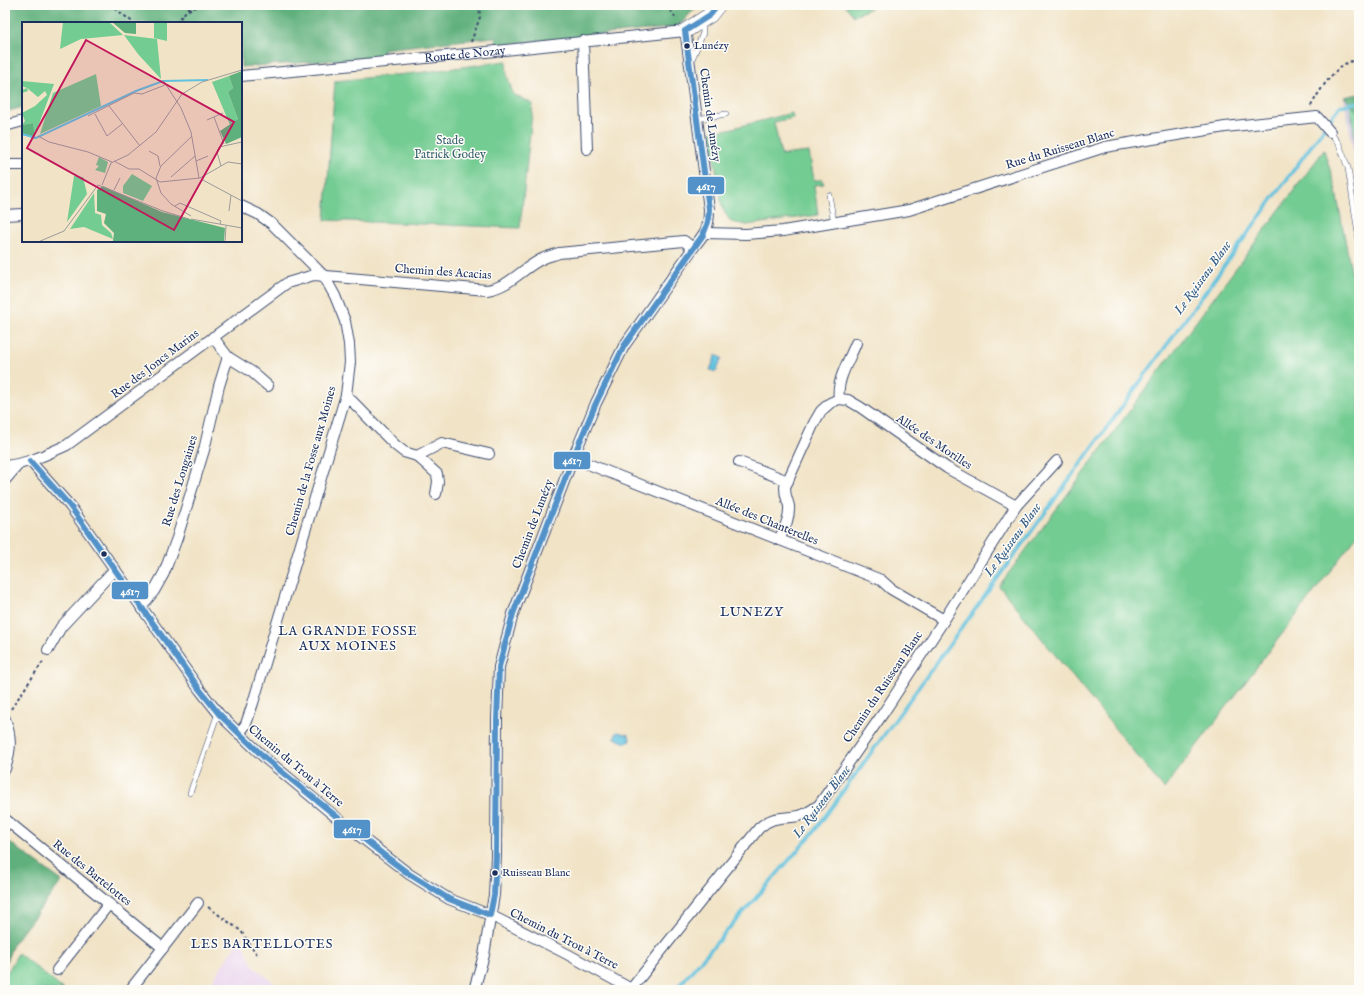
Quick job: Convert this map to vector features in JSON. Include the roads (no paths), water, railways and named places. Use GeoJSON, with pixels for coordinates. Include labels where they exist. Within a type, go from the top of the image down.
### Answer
{"type":"FeatureCollection","features":[{"type":"Feature","properties":{"kind":"street"},"geometry":{"type":"LineString","coordinates":[[686,30],[710,15],[718,5]]}},
{"type":"Feature","properties":{"kind":"street","name":"Route de Nozay"},"geometry":{"type":"LineString","coordinates":[[242,76],[467,54],[686,30]]}},
{"type":"Feature","properties":{"kind":"street","name":"Chemin de Lunézy"},"geometry":{"type":"LineString","coordinates":[[474,990],[484,955],[494,895],[496,856],[496,720],[498,667],[513,614],[573,458],[596,403],[624,346],[692,248],[705,233],[709,223],[710,210],[686,30]]}},
{"type":"Feature","properties":{"kind":"street"},"geometry":{"type":"LineString","coordinates":[[583,41],[587,149]]}},
{"type":"Feature","properties":{"kind":"street","name":"Rue du Ruisseau Blanc"},"geometry":{"type":"LineString","coordinates":[[705,233],[746,234],[783,231],[909,210],[1105,147],[1225,127],[1317,117],[1330,132]]}},
{"type":"Feature","properties":{"kind":"street"},"geometry":{"type":"LineString","coordinates":[[5,126],[22,121]]}},
{"type":"Feature","properties":{"kind":"street"},"geometry":{"type":"LineString","coordinates":[[5,165],[22,165]]}},
{"type":"Feature","properties":{"kind":"street","name":"Chemin de la Fosse aux Moines"},"geometry":{"type":"LineString","coordinates":[[239,734],[246,724],[253,703],[346,395],[350,362],[345,321],[335,296],[324,276],[272,224],[258,214],[242,206]]}},
{"type":"Feature","properties":{"kind":"street"},"geometry":{"type":"LineString","coordinates":[[5,214],[22,214]]}},
{"type":"Feature","properties":{"kind":"street","name":"Chemin des Acacias"},"geometry":{"type":"LineString","coordinates":[[324,276],[487,290],[495,289],[504,285],[544,258],[559,254],[684,242],[692,248]]}},
{"type":"Feature","properties":{"kind":"street","name":"Rue des Joncs Marins"},"geometry":{"type":"LineString","coordinates":[[5,466],[18,465],[30,461],[67,445],[287,283],[314,275],[324,276]]}},
{"type":"Feature","properties":{"kind":"street"},"geometry":{"type":"LineString","coordinates":[[213,337],[228,357],[252,372],[268,386]]}},
{"type":"Feature","properties":{"kind":"street"},"geometry":{"type":"LineString","coordinates":[[779,540],[786,525],[789,513],[785,496],[785,487],[821,411],[830,403],[839,399],[838,390],[840,381],[856,343]]}},
{"type":"Feature","properties":{"kind":"street","name":"Rue des Longaines"},"geometry":{"type":"LineString","coordinates":[[141,606],[154,591],[164,573],[177,538],[204,450],[219,386],[228,357]]}},
{"type":"Feature","properties":{"kind":"street"},"geometry":{"type":"LineString","coordinates":[[346,395],[395,445],[404,452],[417,456],[437,474],[438,482],[436,494]]}},
{"type":"Feature","properties":{"kind":"street","name":"Allée des Morilles"},"geometry":{"type":"LineString","coordinates":[[839,399],[848,400],[860,407],[947,468],[1016,506]]}},
{"type":"Feature","properties":{"kind":"street"},"geometry":{"type":"LineString","coordinates":[[417,456],[442,443],[489,454]]}},
{"type":"Feature","properties":{"kind":"street","name":"Allée des Chanterelles"},"geometry":{"type":"LineString","coordinates":[[573,458],[881,580],[891,589],[944,620]]}},
{"type":"Feature","properties":{"kind":"street","name":"Chemin du Trou à Terre"},"geometry":{"type":"LineString","coordinates":[[30,461],[70,506],[141,606],[177,660],[218,712],[239,734],[293,781],[409,874],[449,899],[490,915],[632,989]]}},
{"type":"Feature","properties":{"kind":"street","name":"Chemin du Ruisseau Blanc"},"geometry":{"type":"LineString","coordinates":[[632,989],[759,828],[767,821],[776,818],[800,816],[810,812],[819,805],[884,712],[1016,506],[1057,461]]}},
{"type":"Feature","properties":{"kind":"street"},"geometry":{"type":"LineString","coordinates":[[739,462],[788,481]]}},
{"type":"Feature","properties":{"kind":"street"},"geometry":{"type":"LineString","coordinates":[[5,480],[18,465]]}},
{"type":"Feature","properties":{"kind":"street"},"geometry":{"type":"LineString","coordinates":[[48,650],[61,627],[115,569]]}},
{"type":"Feature","properties":{"kind":"street"},"geometry":{"type":"LineString","coordinates":[[5,769],[11,742],[7,715]]}},
{"type":"Feature","properties":{"kind":"street","name":"Rue des Bartelottes"},"geometry":{"type":"LineString","coordinates":[[5,819],[163,948]]}},
{"type":"Feature","properties":{"kind":"street"},"geometry":{"type":"LineString","coordinates":[[130,990],[198,903]]}},
{"type":"Feature","properties":{"kind":"street"},"geometry":{"type":"LineString","coordinates":[[57,970],[109,904]]}},
{"type":"Feature","properties":{"kind":"lane"},"geometry":{"type":"LineString","coordinates":[[690,63],[703,33],[702,20]]}},
{"type":"Feature","properties":{"kind":"lane"},"geometry":{"type":"LineString","coordinates":[[698,119],[726,114]]}},
{"type":"Feature","properties":{"kind":"lane","name":"Rue du Ruisseau Blanc"},"geometry":{"type":"LineString","coordinates":[[1330,132],[1339,144],[1348,168],[1359,240]]}},
{"type":"Feature","properties":{"kind":"lane"},"geometry":{"type":"LineString","coordinates":[[829,195],[834,223]]}},
{"type":"Feature","properties":{"kind":"lane"},"geometry":{"type":"LineString","coordinates":[[190,793],[218,712]]}},
{"type":"Feature","properties":{"kind":"water"},"geometry":{"type":"Polygon","coordinates":[[[716,355],[722,358],[716,372],[710,370],[716,355]]]}},
{"type":"Feature","properties":{"kind":"water"},"geometry":{"type":"Polygon","coordinates":[[[618,732],[629,735],[629,742],[625,743],[615,738],[616,733],[618,732]]]}},
{"type":"Feature","properties":{"kind":"waterway","name":"Le Ruisseau Blanc"},"geometry":{"type":"LineString","coordinates":[[675,990],[813,833],[1340,106],[1359,102]]}},
{"type":"Feature","properties":{"kind":"place","name":"Lunézy"},"geometry":{"type":"Point","coordinates":[687,46]}},
{"type":"Feature","properties":{"kind":"place","name":"Ruisseau Blanc"},"geometry":{"type":"Point","coordinates":[495,873]}},
{"type":"Feature","properties":{"kind":"district","name":"LUNEZY"},"geometry":{"type":"Point","coordinates":[752,612]}},
{"type":"Feature","properties":{"kind":"district","name":"LA GRANDE FOSSE AUX MOINES"},"geometry":{"type":"Point","coordinates":[348,638]}},
{"type":"Feature","properties":{"kind":"district","name":"LES BARTELLOTES"},"geometry":{"type":"Point","coordinates":[262,944]}},
{"type":"Feature","properties":{"kind":"park label","name":"Stade Patrick Godey"},"geometry":{"type":"Point","coordinates":[450,147]}}]}
